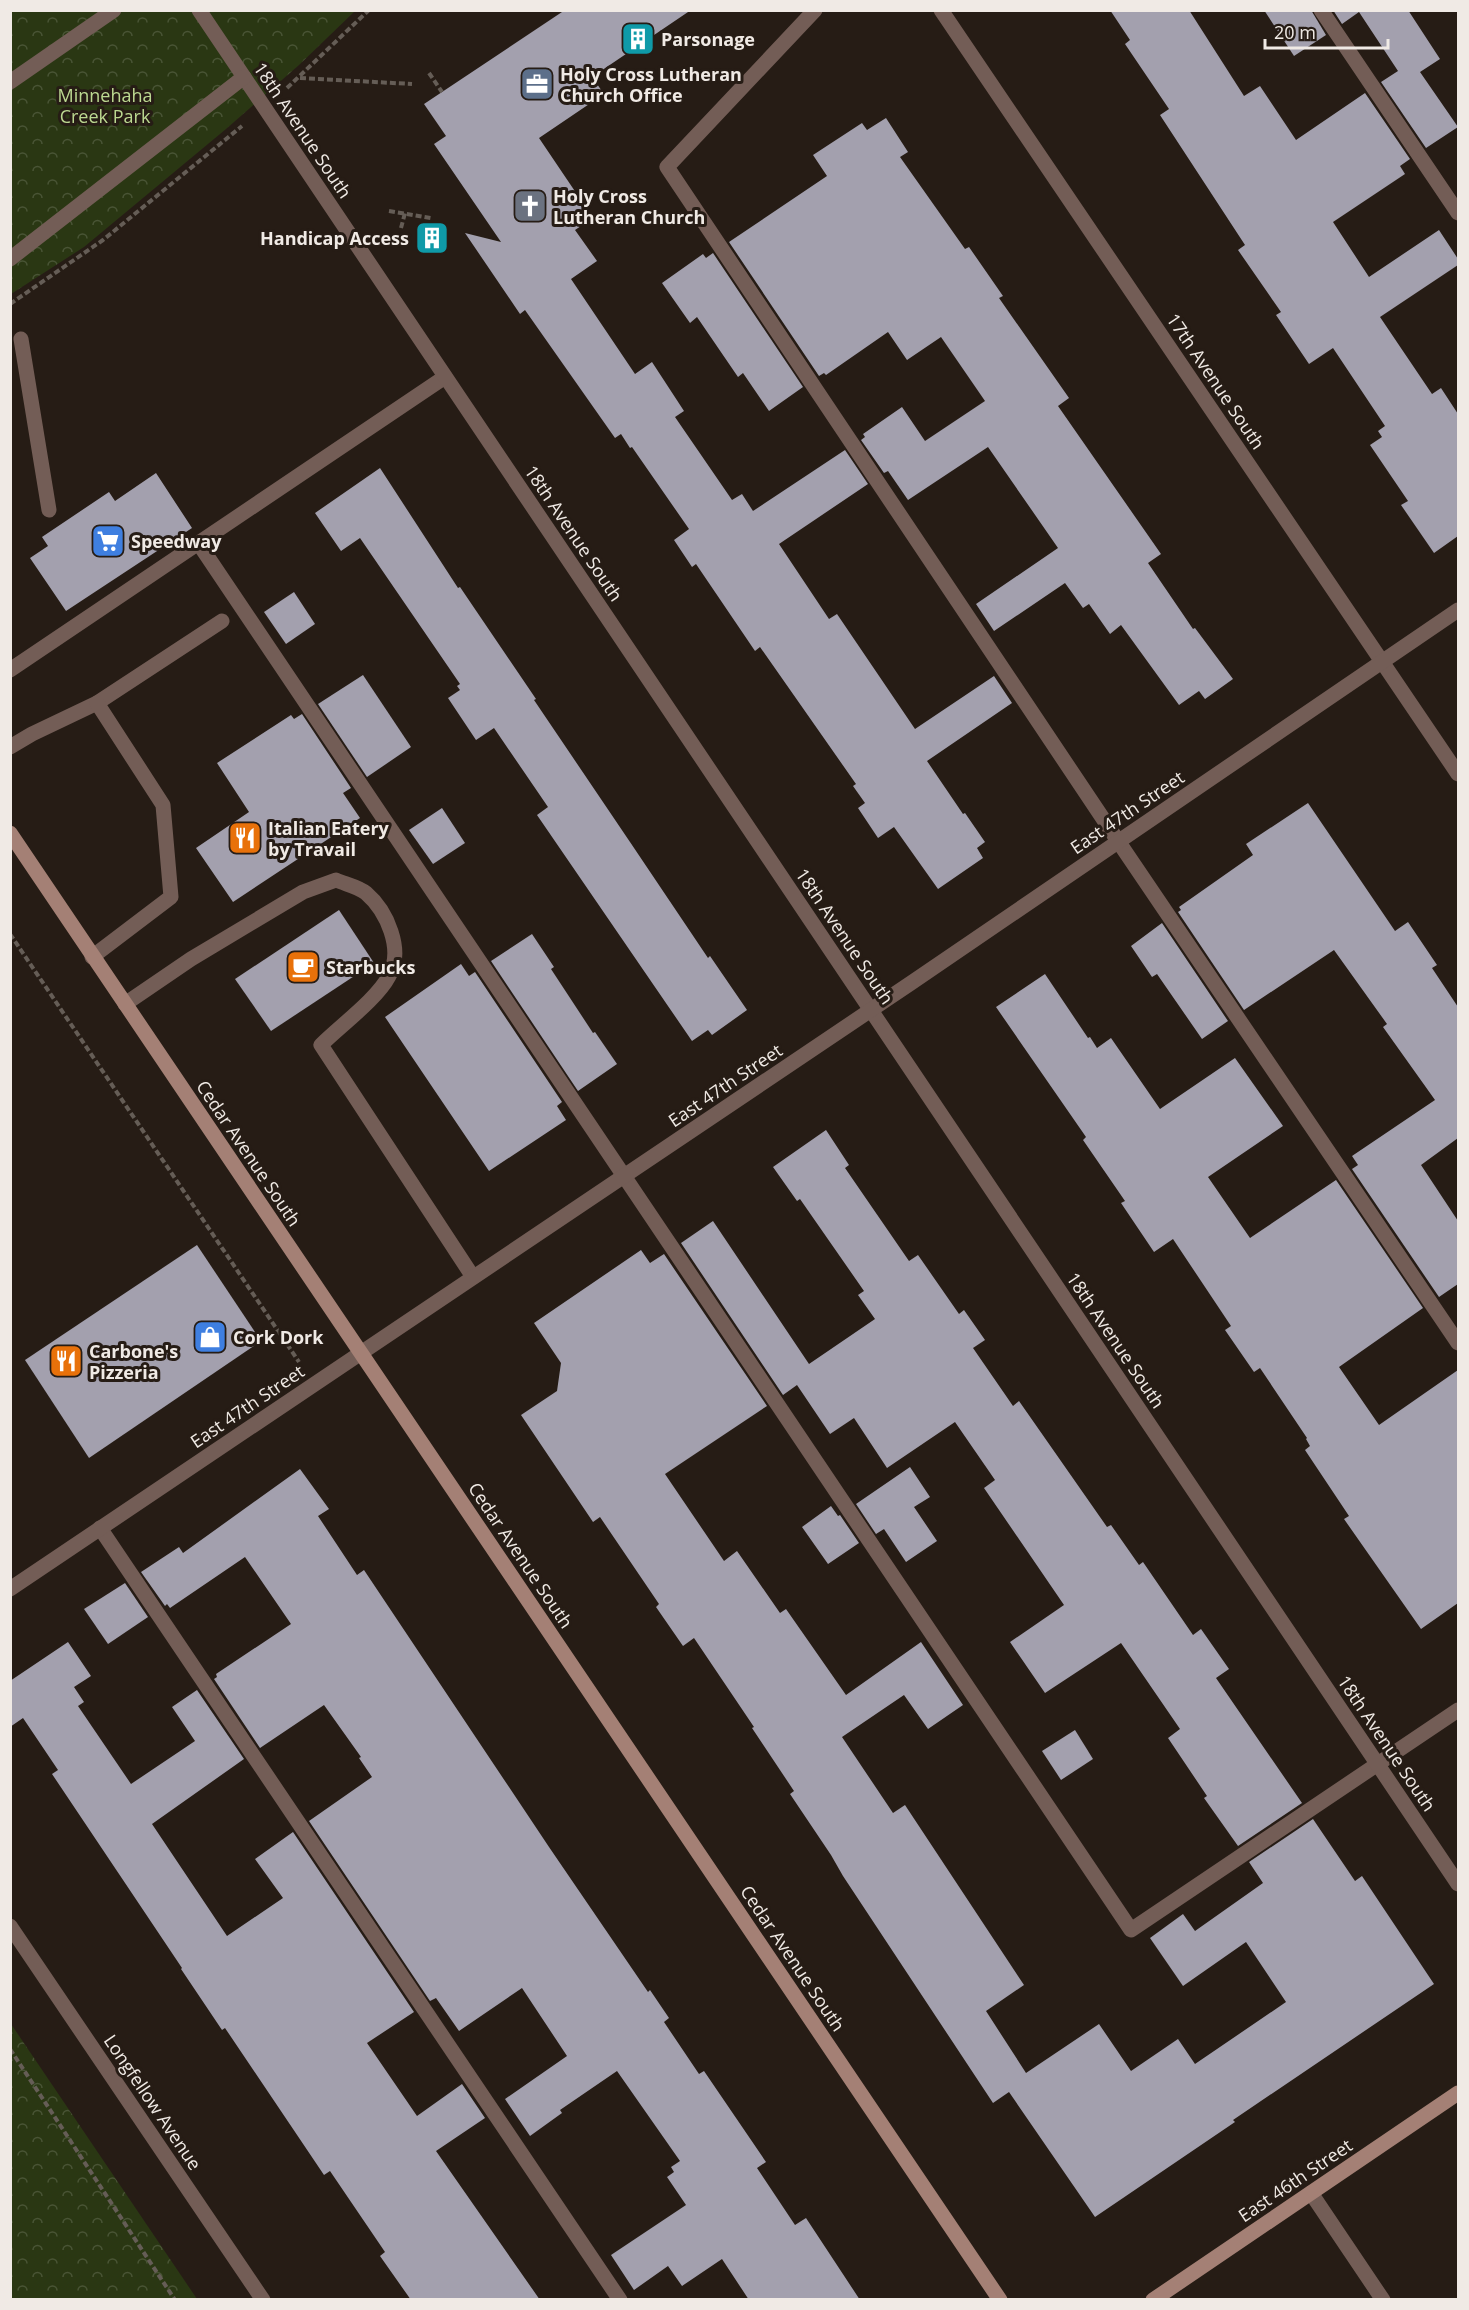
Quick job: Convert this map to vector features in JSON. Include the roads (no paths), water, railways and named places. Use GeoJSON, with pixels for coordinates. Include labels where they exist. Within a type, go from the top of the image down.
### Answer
{"type":"FeatureCollection","features":[{"type":"Feature","properties":{"kind":"main road","name":"Cedar Avenue South"},"geometry":{"type":"LineString","coordinates":[[10,833],[1000,2300]]}},
{"type":"Feature","properties":{"kind":"main road","name":"East 46th Street"},"geometry":{"type":"LineString","coordinates":[[1153,2300],[1458,2093]]}},
{"type":"Feature","properties":{"kind":"street"},"geometry":{"type":"LineString","coordinates":[[10,82],[114,10]]}},
{"type":"Feature","properties":{"kind":"street","name":"18th Avenue South"},"geometry":{"type":"LineString","coordinates":[[199,10],[1458,1884]]}},
{"type":"Feature","properties":{"kind":"street"},"geometry":{"type":"LineString","coordinates":[[815,10],[666,167],[1118,842],[1458,1342]]}},
{"type":"Feature","properties":{"kind":"street","name":"17th Avenue South"},"geometry":{"type":"LineString","coordinates":[[941,10],[1458,774]]}},
{"type":"Feature","properties":{"kind":"street"},"geometry":{"type":"LineString","coordinates":[[1321,10],[1458,213]]}},
{"type":"Feature","properties":{"kind":"street"},"geometry":{"type":"LineString","coordinates":[[10,259],[244,77]]}},
{"type":"Feature","properties":{"kind":"street"},"geometry":{"type":"LineString","coordinates":[[21,339],[49,510]]}},
{"type":"Feature","properties":{"kind":"street"},"geometry":{"type":"LineString","coordinates":[[10,670],[445,377]]}},
{"type":"Feature","properties":{"kind":"street"},"geometry":{"type":"LineString","coordinates":[[200,544],[1131,1930],[1458,1710]]}},
{"type":"Feature","properties":{"kind":"street","name":"East 47th Street"},"geometry":{"type":"LineString","coordinates":[[10,1589],[871,1010],[1458,610]]}},
{"type":"Feature","properties":{"kind":"street"},"geometry":{"type":"LineString","coordinates":[[10,747],[97,703],[222,621]]}},
{"type":"Feature","properties":{"kind":"street"},"geometry":{"type":"LineString","coordinates":[[92,957],[171,897],[163,805],[97,703]]}},
{"type":"Feature","properties":{"kind":"street"},"geometry":{"type":"LineString","coordinates":[[125,1004],[185,963],[303,892],[336,880],[364,892],[380,909],[390,929],[395,956],[390,976],[376,993],[321,1044],[473,1277]]}},
{"type":"Feature","properties":{"kind":"street"},"geometry":{"type":"LineString","coordinates":[[100,1528],[620,2300]]}},
{"type":"Feature","properties":{"kind":"street","name":"Longfellow Avenue"},"geometry":{"type":"LineString","coordinates":[[10,1926],[263,2300]]}},
{"type":"Feature","properties":{"kind":"street"},"geometry":{"type":"LineString","coordinates":[[1311,2193],[1383,2300]]}},
{"type":"Feature","properties":{"kind":"place","name":"Parsonage"},"geometry":{"type":"Point","coordinates":[638,39]}},
{"type":"Feature","properties":{"kind":"place","name":"Holy Cross Lutheran Church Office"},"geometry":{"type":"Point","coordinates":[537,84]}},
{"type":"Feature","properties":{"kind":"place","name":"Holy Cross Lutheran Church"},"geometry":{"type":"Point","coordinates":[530,206]}},
{"type":"Feature","properties":{"kind":"place","name":"Handicap Access"},"geometry":{"type":"Point","coordinates":[432,238]}},
{"type":"Feature","properties":{"kind":"place","name":"Speedway"},"geometry":{"type":"Point","coordinates":[108,541]}},
{"type":"Feature","properties":{"kind":"place","name":"Italian Eatery by Travail"},"geometry":{"type":"Point","coordinates":[245,838]}},
{"type":"Feature","properties":{"kind":"place","name":"Starbucks"},"geometry":{"type":"Point","coordinates":[303,967]}},
{"type":"Feature","properties":{"kind":"place","name":"Cork Dork"},"geometry":{"type":"Point","coordinates":[210,1337]}},
{"type":"Feature","properties":{"kind":"place","name":"Carbone's Pizzeria"},"geometry":{"type":"Point","coordinates":[66,1361]}},
{"type":"Feature","properties":{"kind":"park label","name":"Minnehaha Creek Park"},"geometry":{"type":"Point","coordinates":[105,106]}}]}
